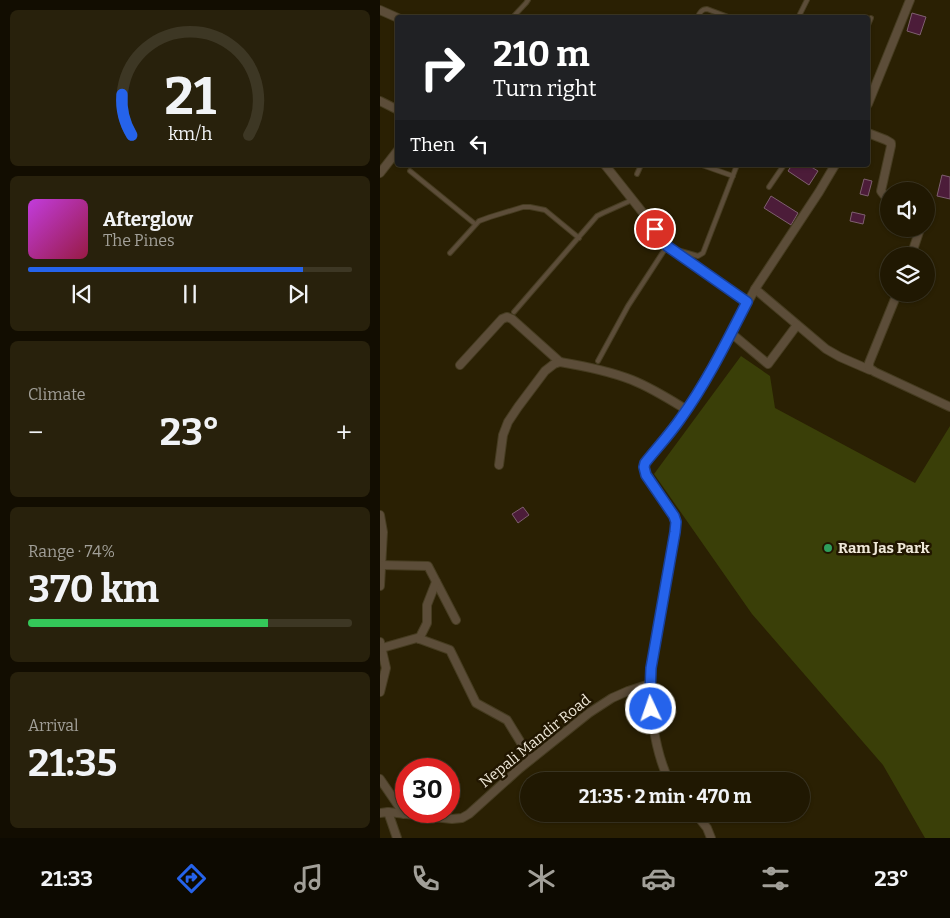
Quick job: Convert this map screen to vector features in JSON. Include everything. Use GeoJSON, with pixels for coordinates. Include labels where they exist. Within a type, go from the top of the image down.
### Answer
{"type":"FeatureCollection","features":[{"type":"Feature","properties":{"kind":"street"},"geometry":{"type":"LineString","coordinates":[[870,99],[910,0]]}},
{"type":"Feature","properties":{"kind":"street"},"geometry":{"type":"LineString","coordinates":[[380,10],[395,17]]}},
{"type":"Feature","properties":{"kind":"street"},"geometry":{"type":"LineString","coordinates":[[380,101],[395,108]]}},
{"type":"Feature","properties":{"kind":"street"},"geometry":{"type":"LineString","coordinates":[[870,134],[891,143],[883,182]]}},
{"type":"Feature","properties":{"kind":"street"},"geometry":{"type":"LineString","coordinates":[[380,173],[395,154]]}},
{"type":"Feature","properties":{"kind":"street"},"geometry":{"type":"LineString","coordinates":[[607,167],[668,247],[747,302]]}},
{"type":"Feature","properties":{"kind":"street"},"geometry":{"type":"LineString","coordinates":[[666,772],[654,729],[650,684],[651,668],[676,522],[674,516],[646,475],[645,463],[687,410],[722,352],[754,289],[834,167]]}},
{"type":"Feature","properties":{"kind":"street"},"geometry":{"type":"LineString","coordinates":[[754,289],[834,354],[950,407]]}},
{"type":"Feature","properties":{"kind":"street"},"geometry":{"type":"LineString","coordinates":[[870,370],[868,365],[894,302]]}},
{"type":"Feature","properties":{"kind":"street"},"geometry":{"type":"LineString","coordinates":[[460,365],[502,319],[507,317],[512,319],[560,362]]}},
{"type":"Feature","properties":{"kind":"street"},"geometry":{"type":"LineString","coordinates":[[731,333],[768,364],[796,325]]}},
{"type":"Feature","properties":{"kind":"street"},"geometry":{"type":"LineString","coordinates":[[499,465],[503,435],[508,422],[545,371],[560,362],[621,376],[662,394],[687,410]]}},
{"type":"Feature","properties":{"kind":"street"},"geometry":{"type":"LineString","coordinates":[[380,515],[383,532],[380,586]]}},
{"type":"Feature","properties":{"kind":"street"},"geometry":{"type":"LineString","coordinates":[[381,565],[428,566],[456,620]]}},
{"type":"Feature","properties":{"kind":"street"},"geometry":{"type":"LineString","coordinates":[[419,639],[427,623],[427,605],[436,582]]}},
{"type":"Feature","properties":{"kind":"street"},"geometry":{"type":"LineString","coordinates":[[380,692],[386,668],[381,645],[417,638],[450,650],[476,703],[507,720],[531,759]]}},
{"type":"Feature","properties":{"kind":"street","name":"Nepali Mandir Road"},"geometry":{"type":"LineString","coordinates":[[460,818],[469,814],[531,759],[598,706],[628,691],[650,684]]}},
{"type":"Feature","properties":{"kind":"street"},"geometry":{"type":"LineString","coordinates":[[380,779],[395,801]]}},
{"type":"Feature","properties":{"kind":"street"},"geometry":{"type":"LineString","coordinates":[[384,812],[396,838]]}},
{"type":"Feature","properties":{"kind":"street"},"geometry":{"type":"LineString","coordinates":[[703,822],[708,828],[711,838]]}},
{"type":"Feature","properties":{"kind":"lane"},"geometry":{"type":"LineString","coordinates":[[515,15],[528,0]]}},
{"type":"Feature","properties":{"kind":"lane"},"geometry":{"type":"LineString","coordinates":[[800,15],[807,0]]}},
{"type":"Feature","properties":{"kind":"lane"},"geometry":{"type":"LineString","coordinates":[[698,15],[704,9],[723,15]]}},
{"type":"Feature","properties":{"kind":"lane"},"geometry":{"type":"LineString","coordinates":[[637,174],[640,167]]}},
{"type":"Feature","properties":{"kind":"lane"},"geometry":{"type":"LineString","coordinates":[[708,167],[733,176]]}},
{"type":"Feature","properties":{"kind":"lane"},"geometry":{"type":"LineString","coordinates":[[598,360],[628,306],[668,247],[698,256],[703,253],[736,167]]}},
{"type":"Feature","properties":{"kind":"lane"},"geometry":{"type":"LineString","coordinates":[[770,187],[783,167]]}},
{"type":"Feature","properties":{"kind":"lane"},"geometry":{"type":"LineString","coordinates":[[410,171],[475,224]]}},
{"type":"Feature","properties":{"kind":"lane"},"geometry":{"type":"LineString","coordinates":[[514,312],[597,216],[633,199]]}},
{"type":"Feature","properties":{"kind":"lane"},"geometry":{"type":"LineString","coordinates":[[450,253],[475,224],[484,218],[523,208],[536,207],[545,210],[579,238]]}},
{"type":"Feature","properties":{"kind":"green space","name":"Ram Jas Park"},"geometry":{"type":"Polygon","coordinates":[[[741,356],[770,376],[775,408],[915,483],[950,426],[950,838],[925,838],[883,765],[752,614],[654,474],[741,356]]]}},
{"type":"Feature","properties":{"kind":"building"},"geometry":{"type":"Polygon","coordinates":[[[912,13],[926,17],[920,35],[907,31],[912,13]]]}},
{"type":"Feature","properties":{"kind":"building"},"geometry":{"type":"Polygon","coordinates":[[[791,167],[811,167],[818,171],[809,185],[788,171],[791,167]]]}},
{"type":"Feature","properties":{"kind":"building"},"geometry":{"type":"Polygon","coordinates":[[[942,175],[950,177],[950,199],[937,196],[942,175]]]}},
{"type":"Feature","properties":{"kind":"building"},"geometry":{"type":"Polygon","coordinates":[[[864,179],[872,181],[868,196],[860,194],[864,179]]]}},
{"type":"Feature","properties":{"kind":"building"},"geometry":{"type":"Polygon","coordinates":[[[771,196],[798,213],[791,225],[764,208],[771,196]]]}},
{"type":"Feature","properties":{"kind":"building"},"geometry":{"type":"Polygon","coordinates":[[[852,212],[865,215],[863,224],[850,221],[852,212]]]}},
{"type":"Feature","properties":{"kind":"building"},"geometry":{"type":"Polygon","coordinates":[[[523,507],[529,515],[518,523],[512,514],[523,507]]]}},
{"type":"Feature","properties":{"kind":"place","name":"Ram Jas Park"},"geometry":{"type":"Point","coordinates":[828,548]}},
{"type":"Feature","properties":{"kind":"route"},"geometry":{"type":"LineString","coordinates":[[651,709],[651,668],[676,522],[674,516],[646,475],[644,467],[645,463],[687,410],[722,352],[747,302],[667,246],[655,229]]}}]}
